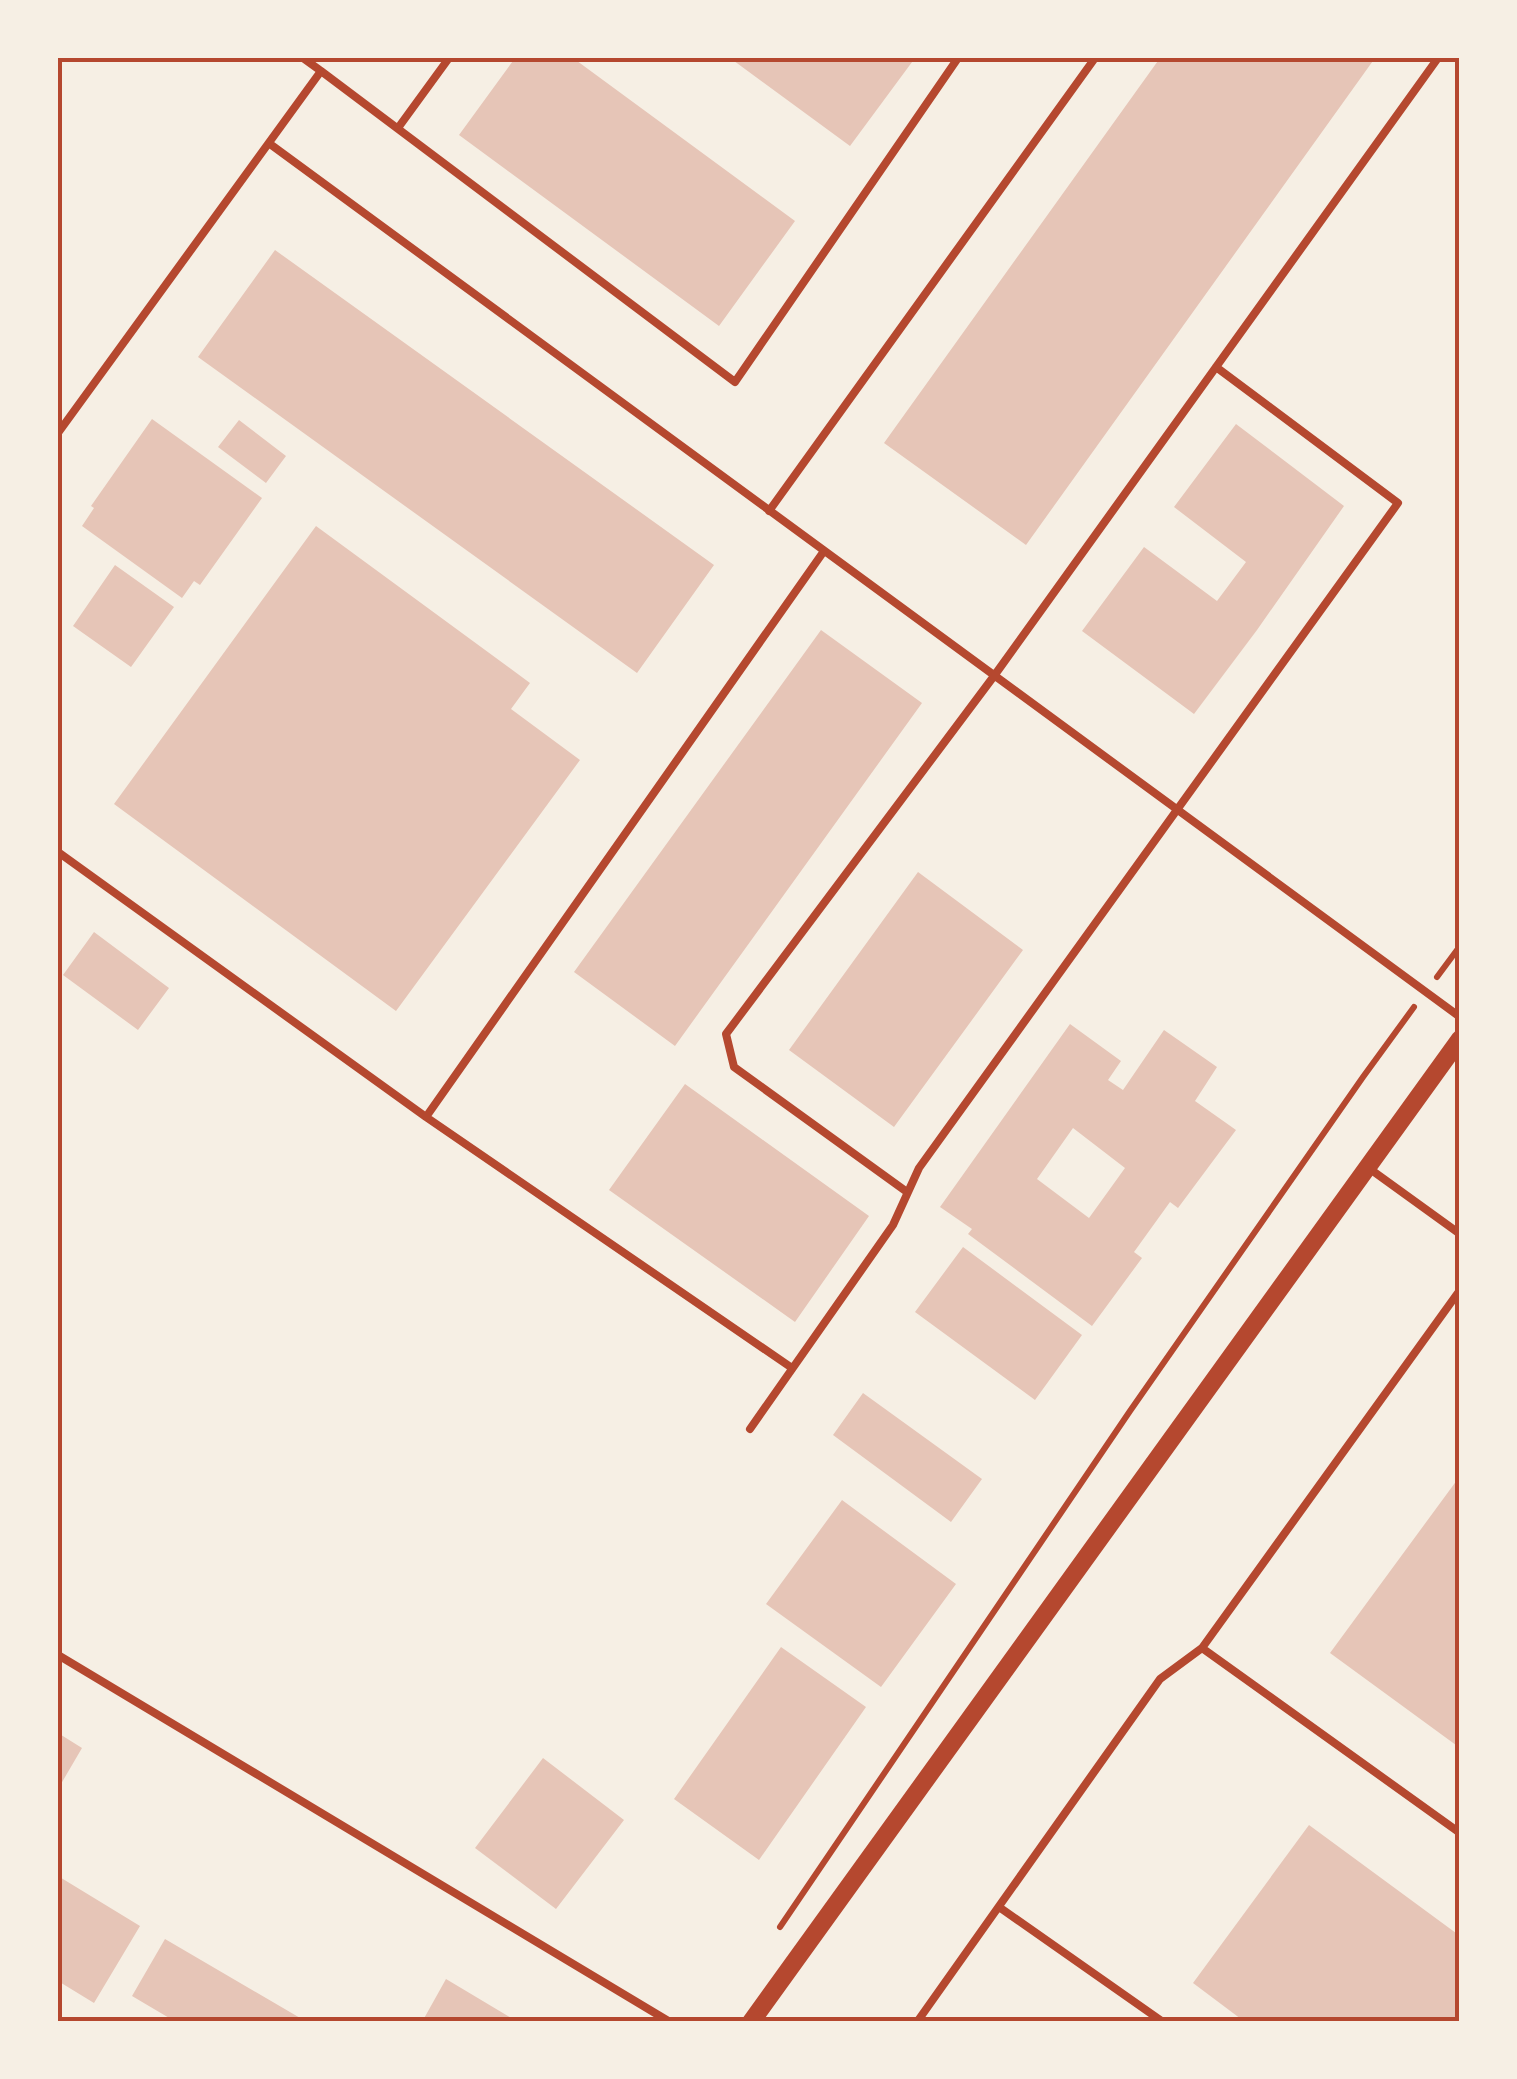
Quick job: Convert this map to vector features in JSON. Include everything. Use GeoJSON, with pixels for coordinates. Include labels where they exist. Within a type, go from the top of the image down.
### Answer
{"type":"FeatureCollection","features":[{"type":"Feature","properties":{"kind":"street"},"geometry":{"type":"LineString","coordinates":[[751,2022],[1460,1039]]}},
{"type":"Feature","properties":{"kind":"lane"},"geometry":{"type":"LineString","coordinates":[[303,58],[736,382],[958,58]]}},
{"type":"Feature","properties":{"kind":"lane"},"geometry":{"type":"LineString","coordinates":[[398,128],[449,58]]}},
{"type":"Feature","properties":{"kind":"lane"},"geometry":{"type":"LineString","coordinates":[[769,511],[1095,58]]}},
{"type":"Feature","properties":{"kind":"lane"},"geometry":{"type":"LineString","coordinates":[[907,1192],[734,1067],[726,1034],[994,676],[1438,58]]}},
{"type":"Feature","properties":{"kind":"lane"},"geometry":{"type":"LineString","coordinates":[[58,433],[322,71]]}},
{"type":"Feature","properties":{"kind":"lane"},"geometry":{"type":"LineString","coordinates":[[270,144],[1460,1017]]}},
{"type":"Feature","properties":{"kind":"lane"},"geometry":{"type":"LineString","coordinates":[[750,1429],[892,1225],[918,1168],[1398,502],[1216,367]]}},
{"type":"Feature","properties":{"kind":"lane"},"geometry":{"type":"LineString","coordinates":[[426,1117],[824,552]]}},
{"type":"Feature","properties":{"kind":"lane"},"geometry":{"type":"LineString","coordinates":[[58,852],[426,1117],[792,1368]]}},
{"type":"Feature","properties":{"kind":"lane"},"geometry":{"type":"LineString","coordinates":[[1367,1167],[1460,1234]]}},
{"type":"Feature","properties":{"kind":"lane"},"geometry":{"type":"LineString","coordinates":[[917,2022],[1160,1679],[1202,1648],[1460,1290]]}},
{"type":"Feature","properties":{"kind":"lane"},"geometry":{"type":"LineString","coordinates":[[1202,1648],[1460,1833]]}},
{"type":"Feature","properties":{"kind":"lane"},"geometry":{"type":"LineString","coordinates":[[58,1655],[670,2022]]}},
{"type":"Feature","properties":{"kind":"lane"},"geometry":{"type":"LineString","coordinates":[[999,1907],[1163,2022]]}},
{"type":"Feature","properties":{"kind":"path"},"geometry":{"type":"LineString","coordinates":[[772,1939],[1130,1411],[1363,1077]]}},
{"type":"Feature","properties":{"kind":"building"},"geometry":{"type":"Polygon","coordinates":[[[515,58],[573,58],[795,221],[719,326],[459,135],[515,58]]]}},
{"type":"Feature","properties":{"kind":"building"},"geometry":{"type":"Polygon","coordinates":[[[730,58],[915,58],[850,146],[730,58]]]}},
{"type":"Feature","properties":{"kind":"building"},"geometry":{"type":"Polygon","coordinates":[[[1160,58],[1375,58],[1026,545],[884,443],[1160,58]]]}},
{"type":"Feature","properties":{"kind":"building"},"geometry":{"type":"Polygon","coordinates":[[[275,250],[714,565],[637,673],[198,357],[275,250]]]}},
{"type":"Feature","properties":{"kind":"building"},"geometry":{"type":"Polygon","coordinates":[[[152,419],[262,498],[200,585],[194,581],[182,598],[82,526],[94,508],[91,506],[152,419]]]}},
{"type":"Feature","properties":{"kind":"building"},"geometry":{"type":"Polygon","coordinates":[[[239,420],[286,456],[266,483],[218,447],[239,420]]]}},
{"type":"Feature","properties":{"kind":"building"},"geometry":{"type":"Polygon","coordinates":[[[1236,424],[1344,506],[1194,714],[1082,631],[1144,547],[1217,601],[1246,562],[1174,507],[1236,424]]]}},
{"type":"Feature","properties":{"kind":"building"},"geometry":{"type":"Polygon","coordinates":[[[316,526],[530,683],[511,709],[580,760],[396,1011],[114,804],[316,526]]]}},
{"type":"Feature","properties":{"kind":"building"},"geometry":{"type":"Polygon","coordinates":[[[115,565],[174,607],[131,667],[73,626],[115,565]]]}},
{"type":"Feature","properties":{"kind":"building"},"geometry":{"type":"Polygon","coordinates":[[[821,630],[922,703],[675,1046],[574,972],[821,630]]]}},
{"type":"Feature","properties":{"kind":"building"},"geometry":{"type":"Polygon","coordinates":[[[918,872],[1023,950],[894,1127],[789,1050],[918,872]]]}},
{"type":"Feature","properties":{"kind":"building"},"geometry":{"type":"Polygon","coordinates":[[[94,932],[169,988],[138,1030],[63,975],[94,932]]]}},
{"type":"Feature","properties":{"kind":"building"},"geometry":{"type":"Polygon","coordinates":[[[1070,1024],[1121,1061],[1108,1080],[1123,1090],[1164,1030],[1217,1067],[1195,1101],[1236,1130],[1178,1208],[1170,1202],[1134,1252],[1142,1258],[1092,1326],[968,1234],[972,1229],[940,1207],[1070,1024]],[[1073,1128],[1037,1179],[1089,1218],[1125,1168],[1073,1128]]]}},
{"type":"Feature","properties":{"kind":"building"},"geometry":{"type":"Polygon","coordinates":[[[685,1084],[869,1216],[795,1322],[609,1190],[685,1084]]]}},
{"type":"Feature","properties":{"kind":"building"},"geometry":{"type":"Polygon","coordinates":[[[963,1247],[1082,1335],[1035,1400],[915,1312],[963,1247]]]}},
{"type":"Feature","properties":{"kind":"building"},"geometry":{"type":"Polygon","coordinates":[[[863,1393],[982,1479],[951,1522],[833,1435],[863,1393]]]}},
{"type":"Feature","properties":{"kind":"building"},"geometry":{"type":"Polygon","coordinates":[[[1460,1476],[1460,1748],[1330,1653],[1460,1476]]]}},
{"type":"Feature","properties":{"kind":"building"},"geometry":{"type":"Polygon","coordinates":[[[842,1500],[956,1584],[881,1687],[766,1604],[842,1500]]]}},
{"type":"Feature","properties":{"kind":"building"},"geometry":{"type":"Polygon","coordinates":[[[781,1647],[866,1707],[759,1860],[674,1799],[781,1647]]]}},
{"type":"Feature","properties":{"kind":"building"},"geometry":{"type":"Polygon","coordinates":[[[58,1733],[82,1748],[58,1789],[58,1733]]]}},
{"type":"Feature","properties":{"kind":"building"},"geometry":{"type":"Polygon","coordinates":[[[543,1758],[624,1820],[556,1909],[475,1848],[543,1758]]]}},
{"type":"Feature","properties":{"kind":"building"},"geometry":{"type":"Polygon","coordinates":[[[1309,1825],[1460,1936],[1460,2022],[1245,2022],[1193,1983],[1309,1825]]]}},
{"type":"Feature","properties":{"kind":"building"},"geometry":{"type":"Polygon","coordinates":[[[58,1876],[140,1926],[94,2003],[58,1981],[58,1876]]]}},
{"type":"Feature","properties":{"kind":"building"},"geometry":{"type":"Polygon","coordinates":[[[165,1939],[307,2022],[176,2022],[132,1996],[165,1939]]]}},
{"type":"Feature","properties":{"kind":"building"},"geometry":{"type":"Polygon","coordinates":[[[446,1979],[518,2022],[422,2022],[446,1979]]]}}]}
